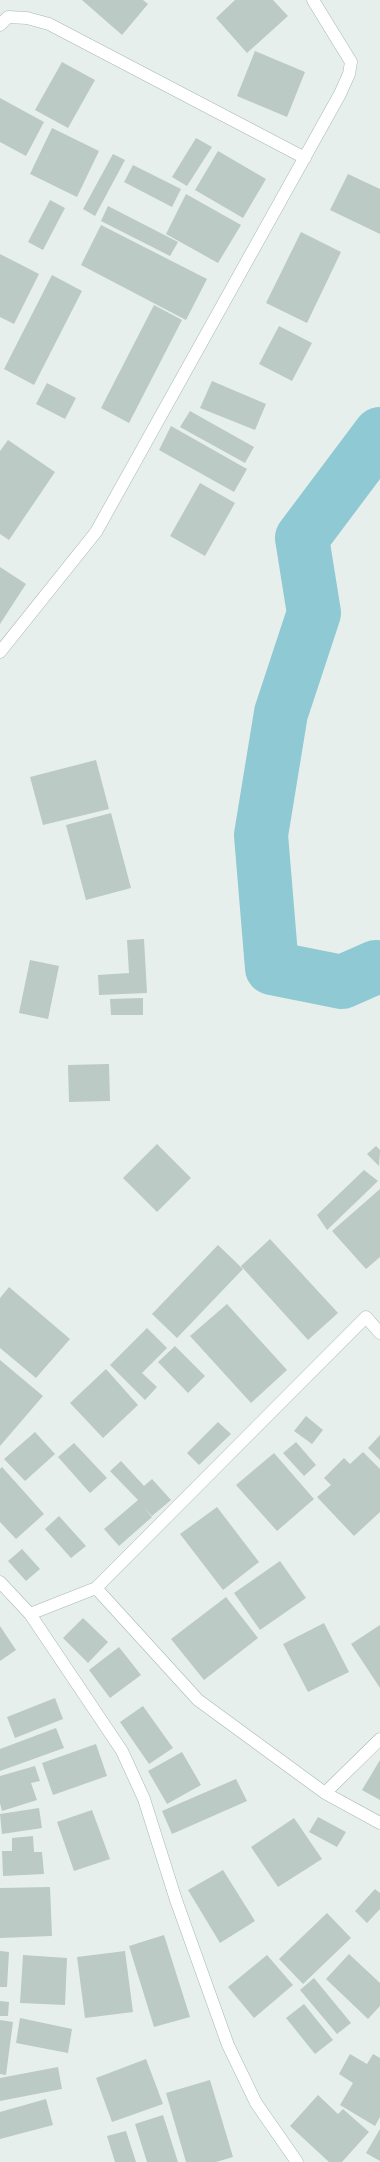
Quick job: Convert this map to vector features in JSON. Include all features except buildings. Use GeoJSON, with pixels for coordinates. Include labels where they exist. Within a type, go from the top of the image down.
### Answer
{"type":"FeatureCollection","features":[{"type":"Feature","properties":{"kind":"street"},"geometry":{"type":"LineString","coordinates":[[0,652],[96,532],[340,94],[349,74],[351,62],[313,0]]}},
{"type":"Feature","properties":{"kind":"street"},"geometry":{"type":"LineString","coordinates":[[0,25],[8,17],[27,18],[49,24],[305,158]]}},
{"type":"Feature","properties":{"kind":"street"},"geometry":{"type":"LineString","coordinates":[[30,1614],[96,1588],[366,1316],[380,1333]]}},
{"type":"Feature","properties":{"kind":"street"},"geometry":{"type":"LineString","coordinates":[[0,1582],[30,1614],[122,1750],[144,1799],[176,1900],[228,2045],[256,2103],[297,2162]]}},
{"type":"Feature","properties":{"kind":"street"},"geometry":{"type":"LineString","coordinates":[[96,1588],[198,1700],[325,1793],[380,1823]]}},
{"type":"Feature","properties":{"kind":"street"},"geometry":{"type":"LineString","coordinates":[[325,1793],[380,1739]]}},
{"type":"Feature","properties":{"kind":"waterway"},"geometry":{"type":"LineString","coordinates":[[380,434],[302,538],[314,613],[281,713],[261,835],[272,968],[342,982],[376,967],[380,968]]}}]}
